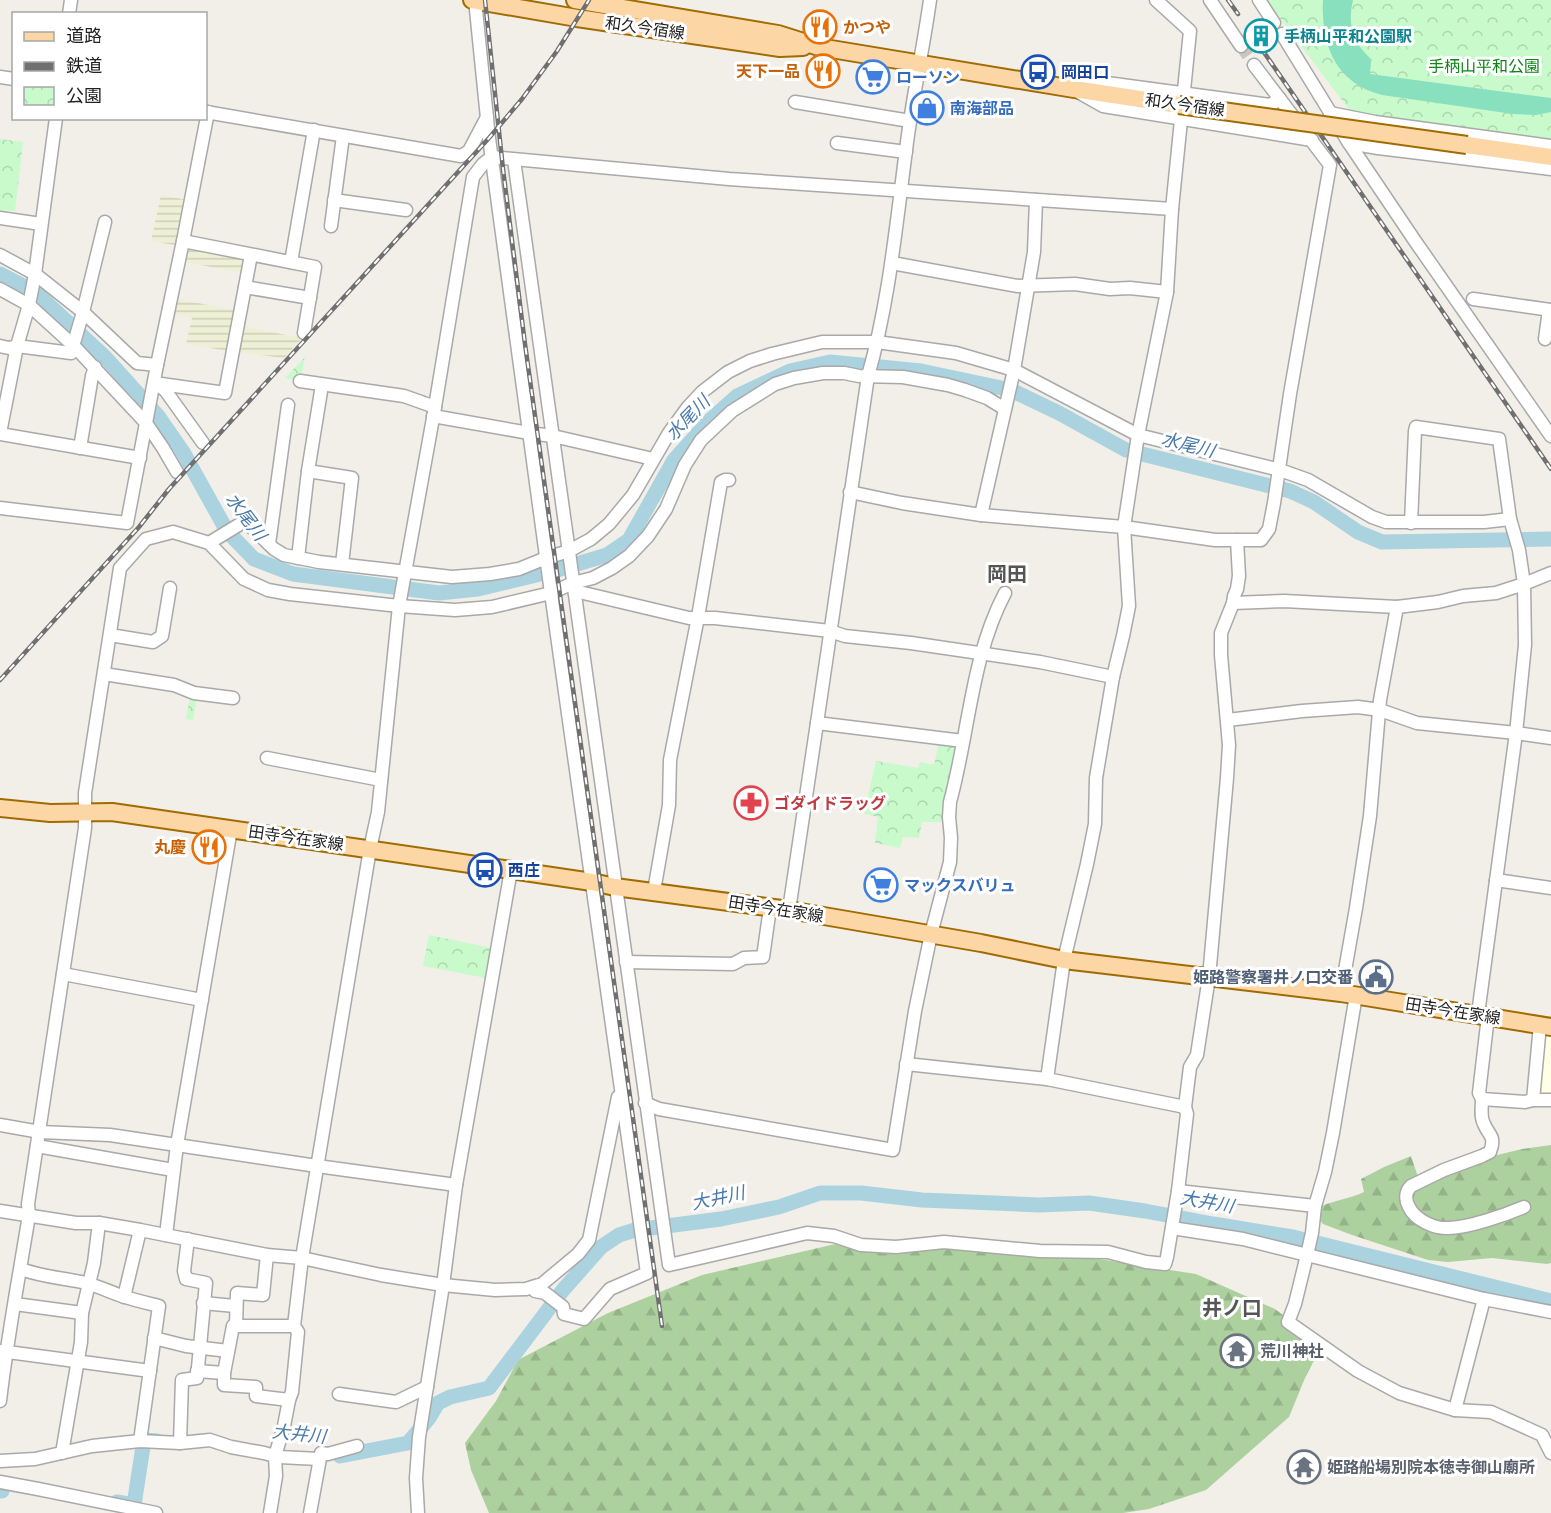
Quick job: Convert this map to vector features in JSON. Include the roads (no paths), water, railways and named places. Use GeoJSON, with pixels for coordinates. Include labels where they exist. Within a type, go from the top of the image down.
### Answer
{"type":"FeatureCollection","features":[{"type":"Feature","properties":{"kind":"main road","name":"和久今宿線"},"geometry":{"type":"LineString","coordinates":[[474,0],[577,18],[780,48],[819,47]]}},
{"type":"Feature","properties":{"kind":"main road","name":"和久今宿線"},"geometry":{"type":"LineString","coordinates":[[575,0],[778,34],[819,47],[1074,89],[1551,158]]}},
{"type":"Feature","properties":{"kind":"main road","name":"田寺今在家線"},"geometry":{"type":"LineString","coordinates":[[0,808],[50,813],[112,812],[615,887],[789,910],[1064,960],[1349,994],[1546,1026]]}},
{"type":"Feature","properties":{"kind":"street"},"geometry":{"type":"LineString","coordinates":[[474,0],[492,157],[529,434],[647,1273],[610,1289],[584,1319],[564,1314],[563,1307],[545,1293],[535,1291],[533,1287]]}},
{"type":"Feature","properties":{"kind":"street"},"geometry":{"type":"LineString","coordinates":[[789,910],[850,492],[868,376],[878,342],[892,263],[910,121],[930,0]]}},
{"type":"Feature","properties":{"kind":"street"},"geometry":{"type":"LineString","coordinates":[[1047,1079],[1064,960],[1088,864],[1095,824],[1096,778],[1113,677],[1129,606],[1124,527],[1138,435],[1167,292],[1172,209],[1191,31],[1156,0]]}},
{"type":"Feature","properties":{"kind":"street"},"geometry":{"type":"LineString","coordinates":[[1210,0],[1241,45]]}},
{"type":"Feature","properties":{"kind":"street"},"geometry":{"type":"LineString","coordinates":[[1259,0],[1274,23]]}},
{"type":"Feature","properties":{"kind":"street"},"geometry":{"type":"LineString","coordinates":[[1281,34],[1349,143],[1551,436]]}},
{"type":"Feature","properties":{"kind":"street"},"geometry":{"type":"LineString","coordinates":[[850,492],[902,503],[981,515],[1124,527],[1215,540],[1261,540],[1269,529],[1274,503],[1290,394],[1330,165],[1254,65]]}},
{"type":"Feature","properties":{"kind":"street"},"geometry":{"type":"LineString","coordinates":[[1182,106],[1270,105],[1280,99]]}},
{"type":"Feature","properties":{"kind":"street"},"geometry":{"type":"LineString","coordinates":[[795,102],[910,121]]}},
{"type":"Feature","properties":{"kind":"street"},"geometry":{"type":"LineString","coordinates":[[1182,106],[1312,140]]}},
{"type":"Feature","properties":{"kind":"street"},"geometry":{"type":"LineString","coordinates":[[207,112],[461,156],[469,151],[487,117]]}},
{"type":"Feature","properties":{"kind":"street"},"geometry":{"type":"LineString","coordinates":[[1330,113],[1375,122],[1551,146]]}},
{"type":"Feature","properties":{"kind":"street"},"geometry":{"type":"LineString","coordinates":[[56,120],[35,274],[29,305],[16,346],[0,433],[140,458]]}},
{"type":"Feature","properties":{"kind":"street"},"geometry":{"type":"LineString","coordinates":[[0,508],[127,523],[206,120]]}},
{"type":"Feature","properties":{"kind":"street"},"geometry":{"type":"LineString","coordinates":[[291,262],[314,130]]}},
{"type":"Feature","properties":{"kind":"street"},"geometry":{"type":"LineString","coordinates":[[331,226],[343,136]]}},
{"type":"Feature","properties":{"kind":"street"},"geometry":{"type":"LineString","coordinates":[[837,143],[906,152]]}},
{"type":"Feature","properties":{"kind":"street"},"geometry":{"type":"LineString","coordinates":[[1349,143],[1551,169]]}},
{"type":"Feature","properties":{"kind":"street"},"geometry":{"type":"LineString","coordinates":[[270,1513],[276,1476],[274,1455],[292,1392],[298,1332],[294,1326],[302,1258],[378,812],[399,606],[473,177],[492,157],[729,179],[1172,209]]}},
{"type":"Feature","properties":{"kind":"street"},"geometry":{"type":"LineString","coordinates":[[514,160],[669,1265],[807,1233],[834,1236],[861,1245],[896,1247],[944,1242],[1040,1251],[1108,1252],[1146,1262],[1165,1264],[1178,1191],[1190,1066],[1197,1055],[1209,977],[1229,744],[1221,633],[1233,603],[1239,576],[1237,540]]}},
{"type":"Feature","properties":{"kind":"street"},"geometry":{"type":"LineString","coordinates":[[334,200],[405,210]]}},
{"type":"Feature","properties":{"kind":"street"},"geometry":{"type":"LineString","coordinates":[[981,515],[1014,370],[1034,252],[1036,200]]}},
{"type":"Feature","properties":{"kind":"street"},"geometry":{"type":"LineString","coordinates":[[0,218],[41,224]]}},
{"type":"Feature","properties":{"kind":"street"},"geometry":{"type":"LineString","coordinates":[[0,346],[71,353],[105,222]]}},
{"type":"Feature","properties":{"kind":"street"},"geometry":{"type":"LineString","coordinates":[[183,241],[315,267],[304,333]]}},
{"type":"Feature","properties":{"kind":"street"},"geometry":{"type":"LineString","coordinates":[[0,255],[35,274],[83,312],[138,363],[157,365]]}},
{"type":"Feature","properties":{"kind":"street"},"geometry":{"type":"LineString","coordinates":[[154,383],[225,393],[251,255]]}},
{"type":"Feature","properties":{"kind":"street"},"geometry":{"type":"LineString","coordinates":[[892,263],[1006,284],[1028,286],[1075,284],[1110,289],[1130,288],[1167,292]]}},
{"type":"Feature","properties":{"kind":"street"},"geometry":{"type":"LineString","coordinates":[[245,287],[310,298]]}},
{"type":"Feature","properties":{"kind":"street"},"geometry":{"type":"LineString","coordinates":[[0,289],[29,305],[74,346],[146,423],[177,471]]}},
{"type":"Feature","properties":{"kind":"street"},"geometry":{"type":"LineString","coordinates":[[1473,299],[1550,310],[1545,339]]}},
{"type":"Feature","properties":{"kind":"street"},"geometry":{"type":"LineString","coordinates":[[209,543],[245,521],[268,544],[284,555],[298,558],[452,577],[490,574],[519,568],[569,551],[609,524],[633,495],[669,433],[688,407],[702,392],[728,372],[772,354],[822,342],[878,342],[956,353],[1014,370],[1138,435],[1280,470],[1308,480],[1372,517],[1386,522],[1484,522],[1510,519]]}},
{"type":"Feature","properties":{"kind":"street"},"geometry":{"type":"LineString","coordinates":[[80,448],[94,367]]}},
{"type":"Feature","properties":{"kind":"street"},"geometry":{"type":"LineString","coordinates":[[0,1401],[3,1352],[21,1269],[29,1215],[28,1204],[85,828],[85,793],[120,568],[146,539],[173,532],[209,543],[244,579],[268,590],[399,606],[455,610],[492,607],[574,587],[612,568],[629,556],[648,536],[666,509],[685,465],[701,440],[732,411],[775,384],[823,373],[903,377],[948,385],[987,398],[1005,409]]}},
{"type":"Feature","properties":{"kind":"street"},"geometry":{"type":"LineString","coordinates":[[300,381],[404,396],[434,411],[529,434],[553,436],[653,459]]}},
{"type":"Feature","properties":{"kind":"street"},"geometry":{"type":"LineString","coordinates":[[154,383],[165,390],[203,443]]}},
{"type":"Feature","properties":{"kind":"street"},"geometry":{"type":"LineString","coordinates":[[298,558],[308,471],[322,385]]}},
{"type":"Feature","properties":{"kind":"street"},"geometry":{"type":"LineString","coordinates":[[268,544],[288,405]]}},
{"type":"Feature","properties":{"kind":"street"},"geometry":{"type":"LineString","coordinates":[[1411,523],[1416,427],[1499,439],[1510,519],[1519,550],[1524,584],[1525,645],[1516,733],[1496,880],[1483,1015],[1479,1093],[1482,1099],[1484,1124],[1493,1144],[1490,1152],[1411,1186],[1406,1196],[1412,1214],[1437,1227],[1447,1229],[1524,1208]]}},
{"type":"Feature","properties":{"kind":"street"},"geometry":{"type":"LineString","coordinates":[[308,471],[352,478],[342,564]]}},
{"type":"Feature","properties":{"kind":"street"},"geometry":{"type":"LineString","coordinates":[[654,891],[669,805],[670,760],[721,482],[729,480]]}},
{"type":"Feature","properties":{"kind":"street"},"geometry":{"type":"LineString","coordinates":[[1233,603],[1284,601],[1396,607],[1496,593],[1551,573]]}},
{"type":"Feature","properties":{"kind":"street"},"geometry":{"type":"LineString","coordinates":[[574,587],[689,618],[715,618],[830,631],[845,636],[1040,662],[1113,677]]}},
{"type":"Feature","properties":{"kind":"street"},"geometry":{"type":"LineString","coordinates":[[110,635],[153,642],[162,636],[170,588]]}},
{"type":"Feature","properties":{"kind":"street"},"geometry":{"type":"LineString","coordinates":[[645,1103],[659,1109],[893,1150],[915,1011],[931,934],[950,862],[950,802],[981,653],[995,612],[1005,593]]}},
{"type":"Feature","properties":{"kind":"street"},"geometry":{"type":"LineString","coordinates":[[1396,607],[1380,700],[1370,816],[1356,908],[1349,994],[1333,1132],[1315,1206],[1307,1255],[1295,1304],[1288,1322],[1358,1371],[1399,1393],[1455,1410],[1491,1412],[1546,1435],[1551,1453]]}},
{"type":"Feature","properties":{"kind":"street"},"geometry":{"type":"LineString","coordinates":[[104,674],[174,685],[194,693],[233,698]]}},
{"type":"Feature","properties":{"kind":"street"},"geometry":{"type":"LineString","coordinates":[[1228,720],[1358,707],[1380,710],[1417,723],[1551,738]]}},
{"type":"Feature","properties":{"kind":"street"},"geometry":{"type":"LineString","coordinates":[[818,723],[963,741]]}},
{"type":"Feature","properties":{"kind":"street"},"geometry":{"type":"LineString","coordinates":[[267,758],[381,780]]}},
{"type":"Feature","properties":{"kind":"street"},"geometry":{"type":"LineString","coordinates":[[166,1235],[177,1145],[231,829]]}},
{"type":"Feature","properties":{"kind":"street"},"geometry":{"type":"LineString","coordinates":[[418,1513],[416,1478],[419,1437],[456,1185],[511,870]]}},
{"type":"Feature","properties":{"kind":"street"},"geometry":{"type":"LineString","coordinates":[[1496,880],[1551,888]]}},
{"type":"Feature","properties":{"kind":"street"},"geometry":{"type":"LineString","coordinates":[[626,962],[733,964],[744,958],[763,957],[770,908]]}},
{"type":"Feature","properties":{"kind":"street"},"geometry":{"type":"LineString","coordinates":[[63,974],[202,1000]]}},
{"type":"Feature","properties":{"kind":"street"},"geometry":{"type":"LineString","coordinates":[[1533,1100],[1546,1026]]}},
{"type":"Feature","properties":{"kind":"street"},"geometry":{"type":"LineString","coordinates":[[906,1064],[1047,1079],[1185,1107]]}},
{"type":"Feature","properties":{"kind":"street"},"geometry":{"type":"LineString","coordinates":[[0,1212],[76,1223],[99,1223],[443,1285],[495,1290],[526,1289],[543,1284],[578,1254],[589,1240],[620,1086]]}},
{"type":"Feature","properties":{"kind":"street"},"geometry":{"type":"LineString","coordinates":[[1482,1099],[1525,1102],[1551,1100]]}},
{"type":"Feature","properties":{"kind":"street"},"geometry":{"type":"LineString","coordinates":[[0,1125],[40,1132],[110,1135],[317,1167],[456,1185]]}},
{"type":"Feature","properties":{"kind":"street"},"geometry":{"type":"LineString","coordinates":[[38,1146],[173,1170]]}},
{"type":"Feature","properties":{"kind":"street"},"geometry":{"type":"LineString","coordinates":[[1178,1191],[1315,1206]]}},
{"type":"Feature","properties":{"kind":"street"},"geometry":{"type":"LineString","coordinates":[[62,1453],[81,1342],[82,1313],[94,1263],[99,1223]]}},
{"type":"Feature","properties":{"kind":"street"},"geometry":{"type":"LineString","coordinates":[[1172,1228],[1243,1239],[1484,1299],[1551,1312]]}},
{"type":"Feature","properties":{"kind":"street"},"geometry":{"type":"LineString","coordinates":[[124,1297],[140,1230]]}},
{"type":"Feature","properties":{"kind":"street"},"geometry":{"type":"LineString","coordinates":[[180,1443],[182,1380],[197,1378],[206,1283],[186,1279],[184,1271],[188,1239]]}},
{"type":"Feature","properties":{"kind":"street"},"geometry":{"type":"LineString","coordinates":[[236,1326],[237,1293],[262,1295],[267,1255]]}},
{"type":"Feature","properties":{"kind":"street"},"geometry":{"type":"LineString","coordinates":[[646,1263],[667,1257]]}},
{"type":"Feature","properties":{"kind":"street"},"geometry":{"type":"LineString","coordinates":[[21,1269],[35,1274],[89,1284],[124,1297],[159,1306],[140,1441]]}},
{"type":"Feature","properties":{"kind":"street"},"geometry":{"type":"LineString","coordinates":[[1455,1410],[1484,1299]]}},
{"type":"Feature","properties":{"kind":"street"},"geometry":{"type":"LineString","coordinates":[[203,1303],[235,1306]]}},
{"type":"Feature","properties":{"kind":"street"},"geometry":{"type":"LineString","coordinates":[[15,1304],[82,1313]]}},
{"type":"Feature","properties":{"kind":"street"},"geometry":{"type":"LineString","coordinates":[[289,1400],[256,1396],[256,1387],[224,1385],[224,1373],[233,1326],[294,1326]]}},
{"type":"Feature","properties":{"kind":"street"},"geometry":{"type":"LineString","coordinates":[[154,1338],[200,1348],[228,1351]]}},
{"type":"Feature","properties":{"kind":"street"},"geometry":{"type":"LineString","coordinates":[[3,1352],[150,1371]]}},
{"type":"Feature","properties":{"kind":"street"},"geometry":{"type":"LineString","coordinates":[[198,1371],[224,1373]]}},
{"type":"Feature","properties":{"kind":"street"},"geometry":{"type":"LineString","coordinates":[[339,1394],[396,1402],[427,1387]]}},
{"type":"Feature","properties":{"kind":"street"},"geometry":{"type":"LineString","coordinates":[[0,1461],[35,1459],[92,1446],[140,1441],[180,1443],[210,1440],[279,1457],[319,1459]]}},
{"type":"Feature","properties":{"kind":"street"},"geometry":{"type":"LineString","coordinates":[[310,1513],[321,1453],[328,1454],[357,1446]]}},
{"type":"Feature","properties":{"kind":"street"},"geometry":{"type":"LineString","coordinates":[[0,1482],[156,1513]]}},
{"type":"Feature","properties":{"kind":"waterway","name":"水尾川"},"geometry":{"type":"LineString","coordinates":[[0,274],[35,292],[105,357],[158,416],[183,452],[227,531],[254,559],[293,574],[439,593],[478,589],[607,555],[629,540],[674,460],[709,421],[737,396],[790,371],[830,362],[921,371],[1011,390],[1059,413],[1126,450],[1290,491],[1314,502],[1358,532],[1382,542],[1551,539]]}},
{"type":"Feature","properties":{"kind":"waterway","name":"大井川"},"geometry":{"type":"LineString","coordinates":[[340,1456],[408,1443],[438,1403],[450,1397],[489,1388],[563,1290],[601,1247],[619,1235],[635,1230],[721,1219],[779,1207],[820,1193],[861,1193],[922,1200],[1039,1205],[1089,1203],[1145,1211],[1293,1237],[1551,1301]]}},
{"type":"Feature","properties":{"kind":"waterway","name":"大井川"},"geometry":{"type":"LineString","coordinates":[[117,1502],[134,1505],[144,1440],[157,1441]]}},
{"type":"Feature","properties":{"kind":"tunnel"},"geometry":{"type":"LineString","coordinates":[[1241,46],[1254,65]]}},
{"type":"Feature","properties":{"kind":"railway"},"geometry":{"type":"LineString","coordinates":[[485,0],[525,344],[662,1326]]}},
{"type":"Feature","properties":{"kind":"railway"},"geometry":{"type":"LineString","coordinates":[[0,680],[139,527],[169,489],[489,138],[522,99],[557,51],[589,0]]}},
{"type":"Feature","properties":{"kind":"railway"},"geometry":{"type":"LineString","coordinates":[[1228,0],[1238,14]]}},
{"type":"Feature","properties":{"kind":"railway"},"geometry":{"type":"LineString","coordinates":[[1261,48],[1551,469]]}},
{"type":"Feature","properties":{"kind":"place","name":"かつや"},"geometry":{"type":"Point","coordinates":[820,27]}},
{"type":"Feature","properties":{"kind":"place","name":"手柄山平和公園駅"},"geometry":{"type":"Point","coordinates":[1261,36]}},
{"type":"Feature","properties":{"kind":"place","name":"天下一品"},"geometry":{"type":"Point","coordinates":[823,71]}},
{"type":"Feature","properties":{"kind":"place","name":"岡田口"},"geometry":{"type":"Point","coordinates":[1038,72]}},
{"type":"Feature","properties":{"kind":"place","name":"ローソン"},"geometry":{"type":"Point","coordinates":[873,77]}},
{"type":"Feature","properties":{"kind":"place","name":"南海部品"},"geometry":{"type":"Point","coordinates":[927,108]}},
{"type":"Feature","properties":{"kind":"place","name":"ゴダイドラッグ"},"geometry":{"type":"Point","coordinates":[751,803]}},
{"type":"Feature","properties":{"kind":"place","name":"丸慶"},"geometry":{"type":"Point","coordinates":[209,847]}},
{"type":"Feature","properties":{"kind":"place","name":"西庄"},"geometry":{"type":"Point","coordinates":[485,870]}},
{"type":"Feature","properties":{"kind":"place","name":"マックスバリュ"},"geometry":{"type":"Point","coordinates":[881,885]}},
{"type":"Feature","properties":{"kind":"place","name":"姫路警察署井ノ口交番"},"geometry":{"type":"Point","coordinates":[1376,977]}},
{"type":"Feature","properties":{"kind":"place","name":"荒川神社"},"geometry":{"type":"Point","coordinates":[1237,1351]}},
{"type":"Feature","properties":{"kind":"place","name":"姫路船場別院本徳寺御山廟所"},"geometry":{"type":"Point","coordinates":[1304,1467]}},
{"type":"Feature","properties":{"kind":"district","name":"岡田"},"geometry":{"type":"Point","coordinates":[1007,574]}},
{"type":"Feature","properties":{"kind":"district","name":"井ノ口"},"geometry":{"type":"Point","coordinates":[1232,1308]}},
{"type":"Feature","properties":{"kind":"park label","name":"手柄山平和公園"},"geometry":{"type":"Point","coordinates":[1484,66]}}]}
